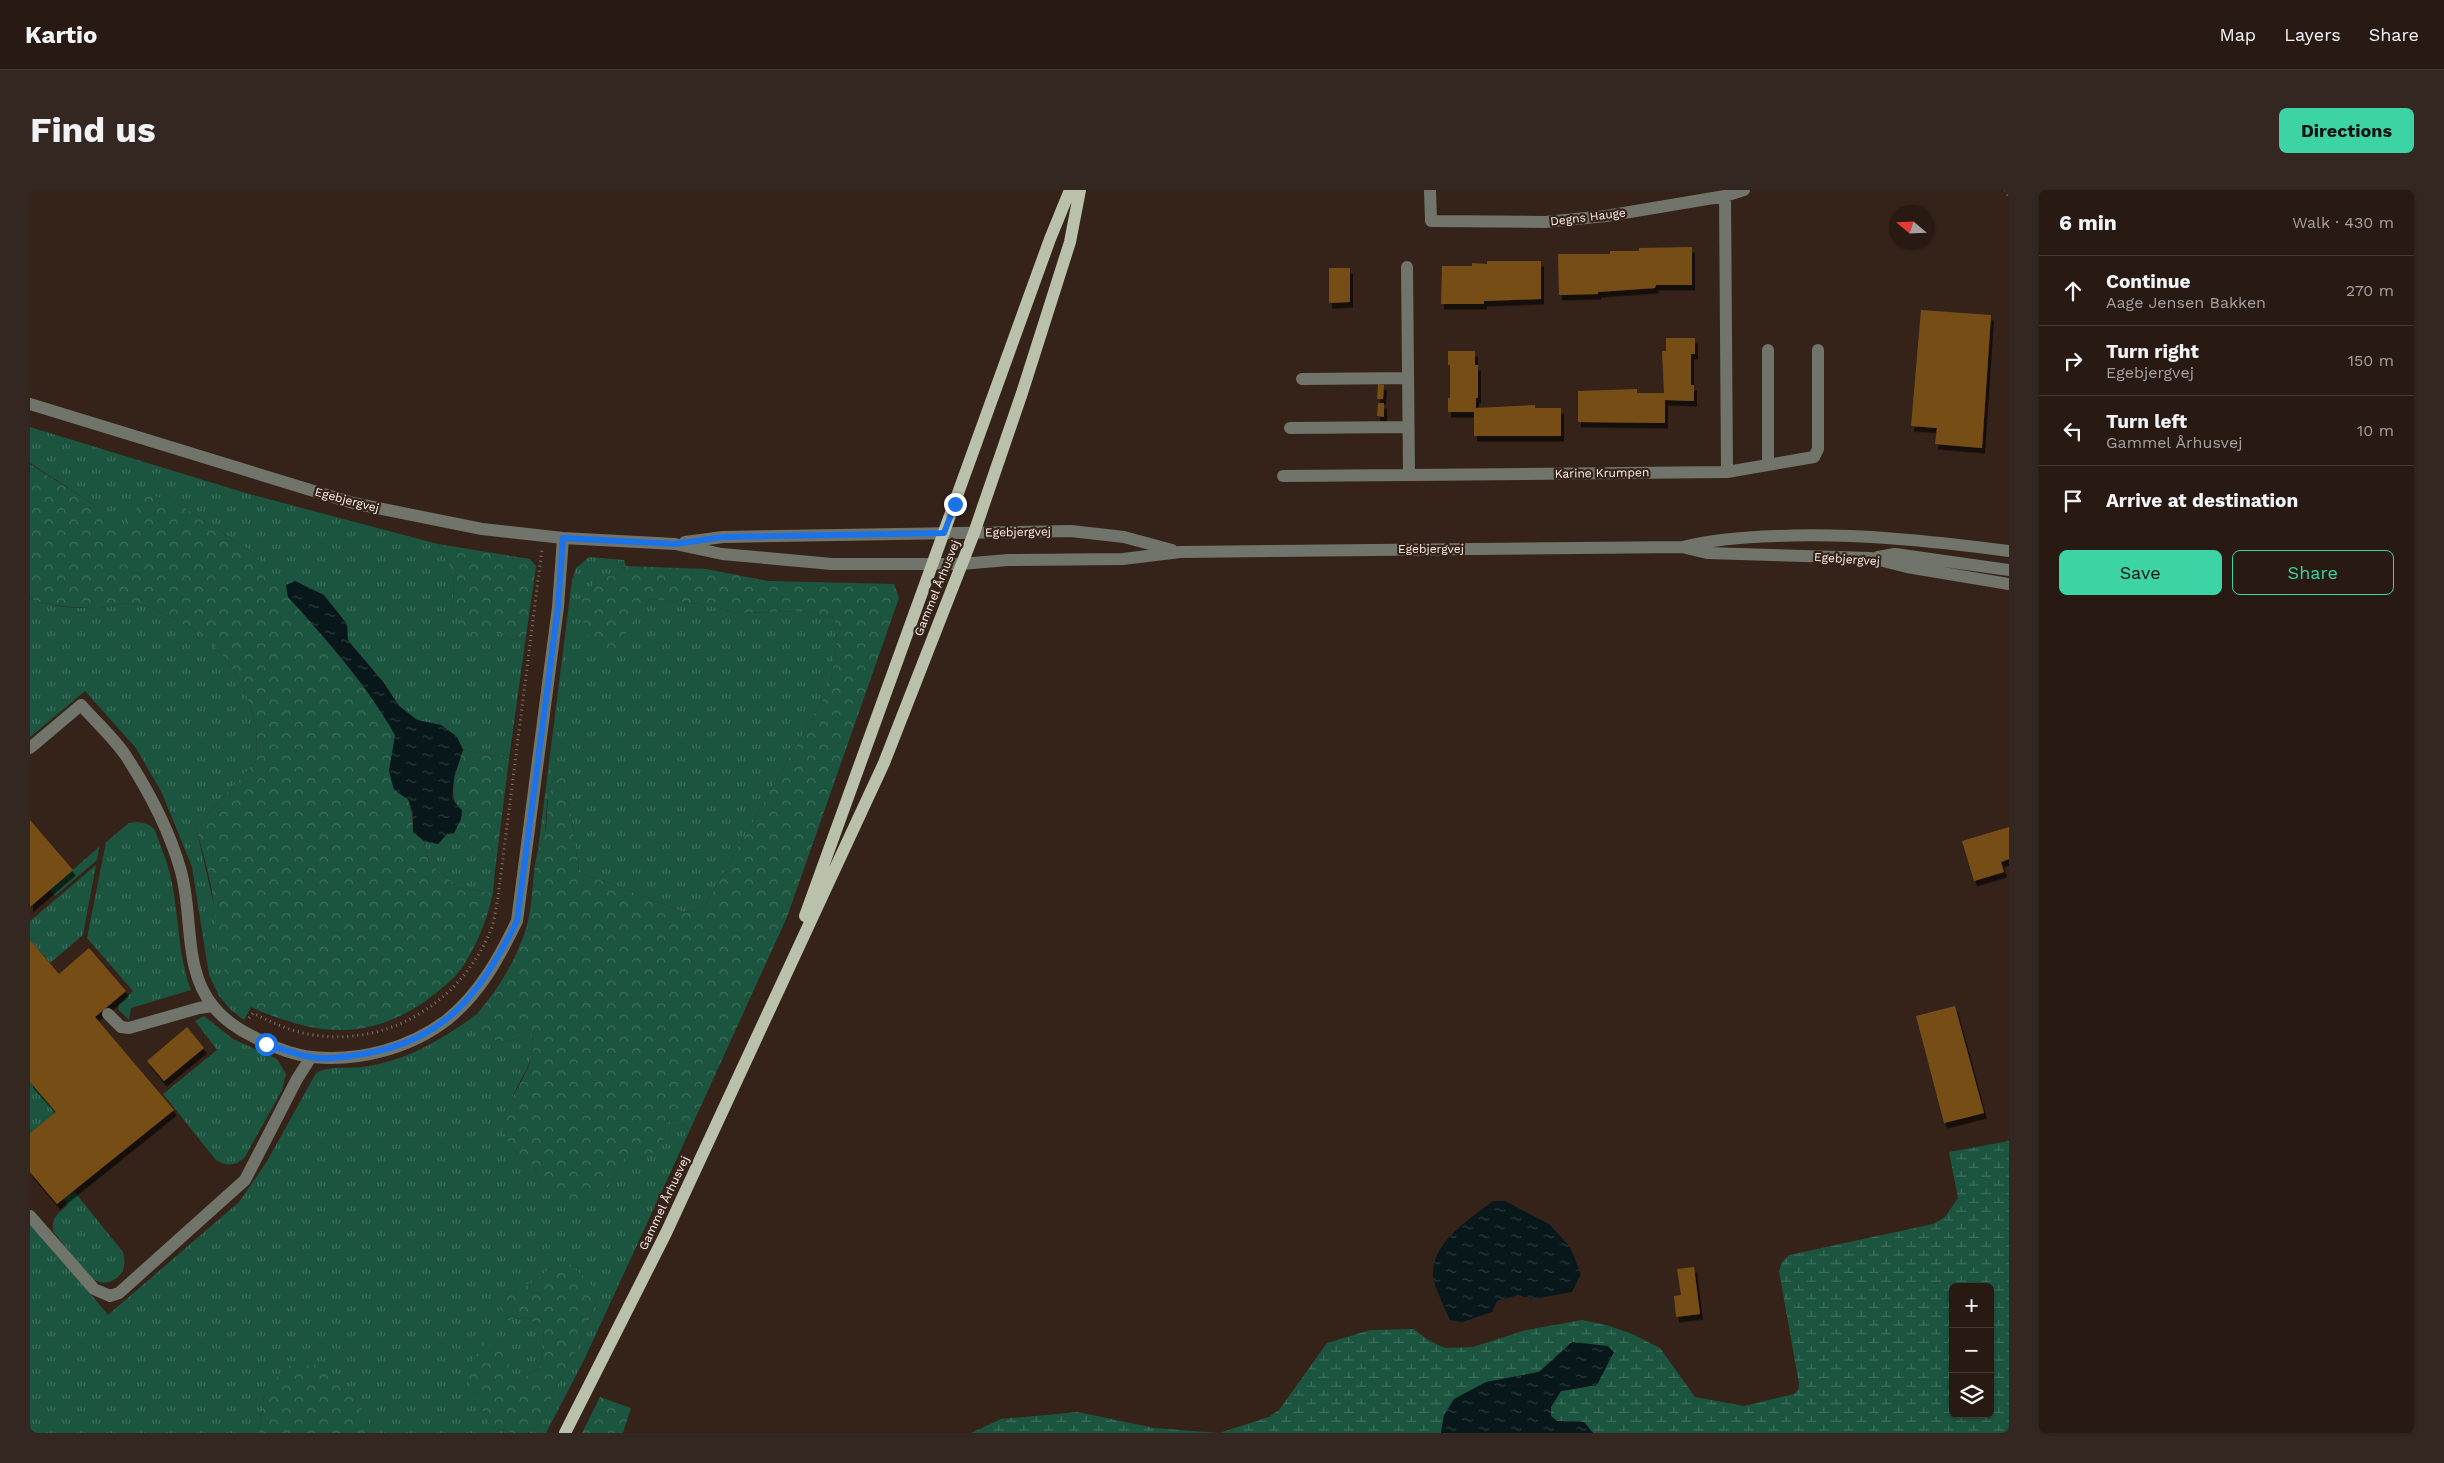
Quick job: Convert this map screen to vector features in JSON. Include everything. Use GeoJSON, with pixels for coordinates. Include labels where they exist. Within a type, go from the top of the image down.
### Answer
{"type":"FeatureCollection","features":[{"type":"Feature","properties":{"kind":"main road","name":"Gammel Århusvej"},"geometry":{"type":"LineString","coordinates":[[781,982],[934,564],[1050,239],[1070,190]]}},
{"type":"Feature","properties":{"kind":"main road","name":"Gammel Århusvej"},"geometry":{"type":"LineString","coordinates":[[565,1433],[666,1233],[884,763],[974,533],[1022,393],[1070,242],[1080,190]]}},
{"type":"Feature","properties":{"kind":"street","name":"Degns Hauge"},"geometry":{"type":"LineString","coordinates":[[1430,190],[1431,221],[1545,222],[1606,216],[1725,196],[1744,190]]}},
{"type":"Feature","properties":{"kind":"street"},"geometry":{"type":"LineString","coordinates":[[1725,196],[1727,472]]}},
{"type":"Feature","properties":{"kind":"street"},"geometry":{"type":"LineString","coordinates":[[1407,267],[1409,475]]}},
{"type":"Feature","properties":{"kind":"street"},"geometry":{"type":"LineString","coordinates":[[1768,350],[1768,465]]}},
{"type":"Feature","properties":{"kind":"street","name":"Karine Krumpen"},"geometry":{"type":"LineString","coordinates":[[1283,476],[1727,472],[1814,458],[1818,448],[1818,350]]}},
{"type":"Feature","properties":{"kind":"street"},"geometry":{"type":"LineString","coordinates":[[1302,379],[1408,378]]}},
{"type":"Feature","properties":{"kind":"street","name":"Egebjergvej"},"geometry":{"type":"LineString","coordinates":[[30,404],[353,503],[482,529],[563,538],[675,544],[722,554],[832,564],[961,564],[1008,560],[1123,559],[1180,552],[1683,547],[1707,553],[1871,558],[1907,567],[2009,584]]}},
{"type":"Feature","properties":{"kind":"street"},"geometry":{"type":"LineString","coordinates":[[1290,428],[1408,427]]}},
{"type":"Feature","properties":{"kind":"street","name":"Egebjergvej"},"geometry":{"type":"LineString","coordinates":[[675,544],[723,537],[1071,531],[1124,537],[1180,552]]}},
{"type":"Feature","properties":{"kind":"street","name":"Egebjergvej"},"geometry":{"type":"LineString","coordinates":[[1683,547],[1707,540],[1807,535],[1911,539],[2009,551]]}},
{"type":"Feature","properties":{"kind":"street"},"geometry":{"type":"LineString","coordinates":[[30,748],[81,705],[125,755],[157,812],[181,869],[195,975],[213,1006],[238,1029],[266,1044],[311,1057],[350,1056],[386,1051],[416,1039],[447,1020],[474,994],[501,953],[517,921],[558,607],[563,538]]}},
{"type":"Feature","properties":{"kind":"street"},"geometry":{"type":"LineString","coordinates":[[1871,558],[1895,554],[2009,570]]}},
{"type":"Feature","properties":{"kind":"street"},"geometry":{"type":"LineString","coordinates":[[108,1014],[121,1028],[129,1028],[199,1008],[213,1006]]}},
{"type":"Feature","properties":{"kind":"street"},"geometry":{"type":"LineString","coordinates":[[30,1216],[94,1289],[110,1296],[119,1293],[245,1180],[297,1079],[311,1057]]}},
{"type":"Feature","properties":{"kind":"path"},"geometry":{"type":"LineString","coordinates":[[2005,190],[2009,198]]}},
{"type":"Feature","properties":{"kind":"path"},"geometry":{"type":"LineString","coordinates":[[238,1029],[254,1013],[295,1031],[322,1036],[350,1037],[379,1032],[404,1023],[426,1011],[449,992],[469,971],[493,924],[498,897],[542,536]]}},
{"type":"Feature","properties":{"kind":"green space"},"geometry":{"type":"Polygon","coordinates":[[[30,427],[249,494],[438,544],[454,574],[453,613],[513,640],[526,636],[509,759],[463,750],[457,737],[441,725],[417,720],[399,706],[384,683],[348,640],[347,624],[286,585],[288,597],[252,552],[182,506],[148,494],[122,529],[90,502],[30,463],[30,427]]]}},
{"type":"Feature","properties":{"kind":"green space"},"geometry":{"type":"Polygon","coordinates":[[[30,464],[90,502],[122,528],[148,493],[182,506],[252,552],[378,705],[396,735],[389,771],[407,799],[412,813],[413,832],[424,841],[429,863],[458,887],[493,893],[481,932],[467,960],[445,986],[427,1000],[395,1018],[379,1024],[345,1030],[328,1030],[268,1015],[247,1004],[235,993],[229,983],[221,957],[211,886],[196,827],[256,761],[257,730],[251,707],[235,673],[225,658],[198,632],[182,622],[136,603],[98,608],[81,608],[55,605],[30,599],[30,464]]]}},
{"type":"Feature","properties":{"kind":"green space"},"geometry":{"type":"Polygon","coordinates":[[[438,544],[530,559],[536,566],[526,636],[513,640],[495,632],[474,637],[453,613],[454,574],[438,544]]]}},
{"type":"Feature","properties":{"kind":"green space"},"geometry":{"type":"Polygon","coordinates":[[[589,557],[624,560],[626,566],[615,576],[596,576],[592,591],[611,654],[650,599],[709,605],[737,613],[801,611],[834,618],[837,640],[830,687],[703,909],[684,912],[579,872],[566,779],[562,777],[547,801],[545,833],[538,850],[572,580],[576,568],[589,557]]]}},
{"type":"Feature","properties":{"kind":"green space"},"geometry":{"type":"Polygon","coordinates":[[[626,566],[706,569],[768,581],[894,584],[899,598],[787,917],[690,1130],[678,1120],[666,1123],[663,1144],[648,1156],[626,1156],[608,1187],[586,1202],[564,1204],[542,1188],[534,1166],[510,1146],[501,1127],[509,1105],[531,1060],[533,1052],[532,1035],[503,1042],[482,1036],[477,1014],[506,974],[517,953],[526,929],[529,919],[534,870],[538,850],[545,832],[549,795],[552,788],[562,777],[566,779],[579,872],[684,912],[703,909],[830,687],[837,640],[834,618],[801,611],[737,613],[709,605],[650,599],[612,654],[596,644],[586,632],[582,599],[592,591],[596,576],[615,576],[626,566]]]}},
{"type":"Feature","properties":{"kind":"green space"},"geometry":{"type":"Polygon","coordinates":[[[30,599],[46,604],[72,607],[98,608],[132,603],[153,609],[182,622],[212,644],[225,658],[244,690],[256,726],[256,761],[196,827],[234,992],[251,1007],[244,1020],[231,1010],[219,996],[209,975],[192,867],[162,793],[136,748],[85,691],[30,737],[30,599]]]}},
{"type":"Feature","properties":{"kind":"green space"},"geometry":{"type":"Polygon","coordinates":[[[463,750],[509,759],[495,871],[454,833],[461,819],[454,800],[453,785],[463,750]]]}},
{"type":"Feature","properties":{"kind":"green space"},"geometry":{"type":"Polygon","coordinates":[[[129,823],[144,823],[154,829],[167,864],[175,900],[182,955],[191,990],[131,1008],[129,1020],[118,1009],[119,1004],[133,991],[87,938],[106,842],[129,823]]]}},
{"type":"Feature","properties":{"kind":"green space"},"geometry":{"type":"Polygon","coordinates":[[[454,833],[495,871],[493,893],[458,887],[429,863],[424,841],[438,844],[447,834],[454,833]]]}},
{"type":"Feature","properties":{"kind":"green space"},"geometry":{"type":"Polygon","coordinates":[[[99,847],[97,860],[55,896],[50,890],[99,847]]]}},
{"type":"Feature","properties":{"kind":"green space"},"geometry":{"type":"Polygon","coordinates":[[[96,865],[83,935],[50,963],[30,940],[30,921],[96,865]]]}},
{"type":"Feature","properties":{"kind":"green space"},"geometry":{"type":"Polygon","coordinates":[[[477,1014],[483,1036],[503,1042],[532,1035],[533,1044],[530,1061],[511,1102],[510,1146],[534,1166],[542,1188],[608,1187],[626,1156],[663,1144],[666,1123],[678,1120],[690,1130],[584,1360],[546,1433],[528,1433],[539,1426],[567,1364],[576,1350],[598,1298],[552,1267],[533,1282],[506,1296],[504,1321],[526,1317],[543,1328],[544,1348],[539,1369],[516,1381],[490,1426],[514,1433],[371,1433],[367,1417],[264,1396],[259,1433],[30,1433],[30,1221],[108,1315],[239,1202],[266,1163],[316,1073],[333,1068],[362,1067],[394,1060],[437,1041],[477,1014]]]}},
{"type":"Feature","properties":{"kind":"green space"},"geometry":{"type":"Polygon","coordinates":[[[204,1016],[233,1039],[277,1059],[286,1074],[282,1090],[245,1157],[231,1164],[224,1164],[216,1160],[163,1094],[217,1050],[195,1021],[204,1016]]]}},
{"type":"Feature","properties":{"kind":"green space"},"geometry":{"type":"Polygon","coordinates":[[[30,1082],[56,1112],[30,1133],[30,1082]]]}},
{"type":"Feature","properties":{"kind":"green space"},"geometry":{"type":"Polygon","coordinates":[[[2009,1141],[2009,1433],[1593,1433],[1584,1422],[1557,1421],[1551,1416],[1551,1407],[1561,1391],[1597,1385],[1572,1342],[1539,1372],[1486,1382],[1444,1415],[1441,1433],[1219,1433],[1269,1417],[1279,1410],[1327,1343],[1370,1330],[1414,1329],[1428,1340],[1445,1348],[1473,1347],[1526,1330],[1582,1320],[1630,1333],[1660,1348],[1695,1397],[1744,1406],[1794,1394],[1798,1390],[1799,1384],[1779,1271],[1782,1262],[1789,1255],[1933,1224],[1945,1217],[1958,1198],[1949,1152],[2009,1141]]]}},
{"type":"Feature","properties":{"kind":"green space"},"geometry":{"type":"Polygon","coordinates":[[[73,1190],[123,1252],[124,1269],[112,1281],[103,1283],[93,1279],[78,1264],[53,1231],[54,1219],[68,1205],[63,1199],[73,1190]]]}},
{"type":"Feature","properties":{"kind":"green space"},"geometry":{"type":"Polygon","coordinates":[[[568,1263],[589,1281],[598,1298],[576,1350],[567,1364],[539,1426],[528,1433],[514,1433],[490,1426],[466,1375],[483,1342],[503,1350],[516,1381],[539,1369],[544,1348],[543,1328],[526,1317],[504,1321],[499,1310],[505,1296],[533,1282],[552,1267],[568,1263]]]}},
{"type":"Feature","properties":{"kind":"green space"},"geometry":{"type":"Polygon","coordinates":[[[316,1365],[345,1384],[367,1417],[371,1433],[259,1433],[264,1396],[285,1366],[316,1365]]]}},
{"type":"Feature","properties":{"kind":"green space"},"geometry":{"type":"Polygon","coordinates":[[[600,1397],[631,1408],[623,1433],[582,1433],[600,1397]]]}},
{"type":"Feature","properties":{"kind":"green space"},"geometry":{"type":"Polygon","coordinates":[[[1078,1412],[1154,1428],[1219,1433],[971,1433],[1001,1419],[1078,1412]]]}},
{"type":"Feature","properties":{"kind":"water"},"geometry":{"type":"Polygon","coordinates":[[[295,581],[324,595],[347,624],[348,641],[384,683],[399,706],[417,720],[441,725],[457,737],[463,750],[454,777],[452,799],[462,810],[461,819],[454,833],[447,834],[438,844],[424,841],[413,832],[413,813],[409,800],[394,790],[389,771],[395,735],[359,680],[288,597],[286,585],[295,581]]]}},
{"type":"Feature","properties":{"kind":"water"},"geometry":{"type":"Polygon","coordinates":[[[1493,1201],[1505,1201],[1549,1224],[1570,1247],[1581,1274],[1572,1292],[1533,1299],[1518,1295],[1497,1301],[1492,1312],[1462,1322],[1450,1320],[1433,1276],[1438,1252],[1463,1224],[1493,1201]]]}},
{"type":"Feature","properties":{"kind":"water"},"geometry":{"type":"Polygon","coordinates":[[[1572,1342],[1608,1346],[1614,1352],[1597,1385],[1561,1391],[1551,1407],[1551,1416],[1557,1421],[1584,1422],[1593,1433],[1441,1433],[1444,1415],[1454,1399],[1486,1382],[1539,1372],[1572,1342]]]}},
{"type":"Feature","properties":{"kind":"building"},"geometry":{"type":"Polygon","coordinates":[[[1692,247],[1692,285],[1656,285],[1655,288],[1598,292],[1598,294],[1559,295],[1558,254],[1610,254],[1610,251],[1639,251],[1639,248],[1692,247]]]}},
{"type":"Feature","properties":{"kind":"building"},"geometry":{"type":"Polygon","coordinates":[[[1487,261],[1541,261],[1541,299],[1484,301],[1484,304],[1441,304],[1442,266],[1472,266],[1472,263],[1487,264],[1487,261]]]}},
{"type":"Feature","properties":{"kind":"building"},"geometry":{"type":"Polygon","coordinates":[[[1329,268],[1350,268],[1350,302],[1329,303],[1329,268]]]}},
{"type":"Feature","properties":{"kind":"building"},"geometry":{"type":"Polygon","coordinates":[[[1921,310],[1991,315],[1982,448],[1935,444],[1937,428],[1911,426],[1921,310]]]}},
{"type":"Feature","properties":{"kind":"building"},"geometry":{"type":"Polygon","coordinates":[[[1666,338],[1695,338],[1695,354],[1691,354],[1691,385],[1694,385],[1694,401],[1665,400],[1665,423],[1578,422],[1578,391],[1637,389],[1637,393],[1664,393],[1662,351],[1666,351],[1666,338]]]}},
{"type":"Feature","properties":{"kind":"building"},"geometry":{"type":"Polygon","coordinates":[[[1448,351],[1475,351],[1475,365],[1478,365],[1478,398],[1476,398],[1476,408],[1535,405],[1535,408],[1561,408],[1561,436],[1474,436],[1474,412],[1448,412],[1450,365],[1448,365],[1448,351]]]}},
{"type":"Feature","properties":{"kind":"building"},"geometry":{"type":"Polygon","coordinates":[[[1378,384],[1384,385],[1383,399],[1377,399],[1378,384]]]}},
{"type":"Feature","properties":{"kind":"building"},"geometry":{"type":"Polygon","coordinates":[[[1378,403],[1384,403],[1384,417],[1377,416],[1378,403]]]}},
{"type":"Feature","properties":{"kind":"building"},"geometry":{"type":"Polygon","coordinates":[[[30,820],[73,870],[30,907],[30,820]]]}},
{"type":"Feature","properties":{"kind":"building"},"geometry":{"type":"Polygon","coordinates":[[[2009,827],[2009,859],[2001,862],[2004,872],[1974,881],[1962,841],[2009,827]]]}},
{"type":"Feature","properties":{"kind":"building"},"geometry":{"type":"Polygon","coordinates":[[[30,940],[59,974],[89,948],[126,991],[95,1017],[174,1110],[57,1204],[30,1172],[30,1133],[56,1112],[30,1082],[30,940]]]}},
{"type":"Feature","properties":{"kind":"building"},"geometry":{"type":"Polygon","coordinates":[[[1955,1006],[1984,1113],[1944,1123],[1916,1016],[1955,1006]]]}},
{"type":"Feature","properties":{"kind":"building"},"geometry":{"type":"Polygon","coordinates":[[[187,1027],[204,1048],[164,1081],[147,1061],[187,1027]]]}},
{"type":"Feature","properties":{"kind":"building"},"geometry":{"type":"Polygon","coordinates":[[[1694,1267],[1700,1314],[1676,1317],[1674,1296],[1681,1295],[1677,1269],[1694,1267]]]}},
{"type":"Feature","properties":{"kind":"route"},"geometry":{"type":"LineString","coordinates":[[266,1044],[311,1057],[350,1056],[386,1051],[416,1039],[447,1020],[474,994],[498,960],[517,921],[558,607],[563,538],[675,544],[723,537],[944,533],[955,504]]}}]}
